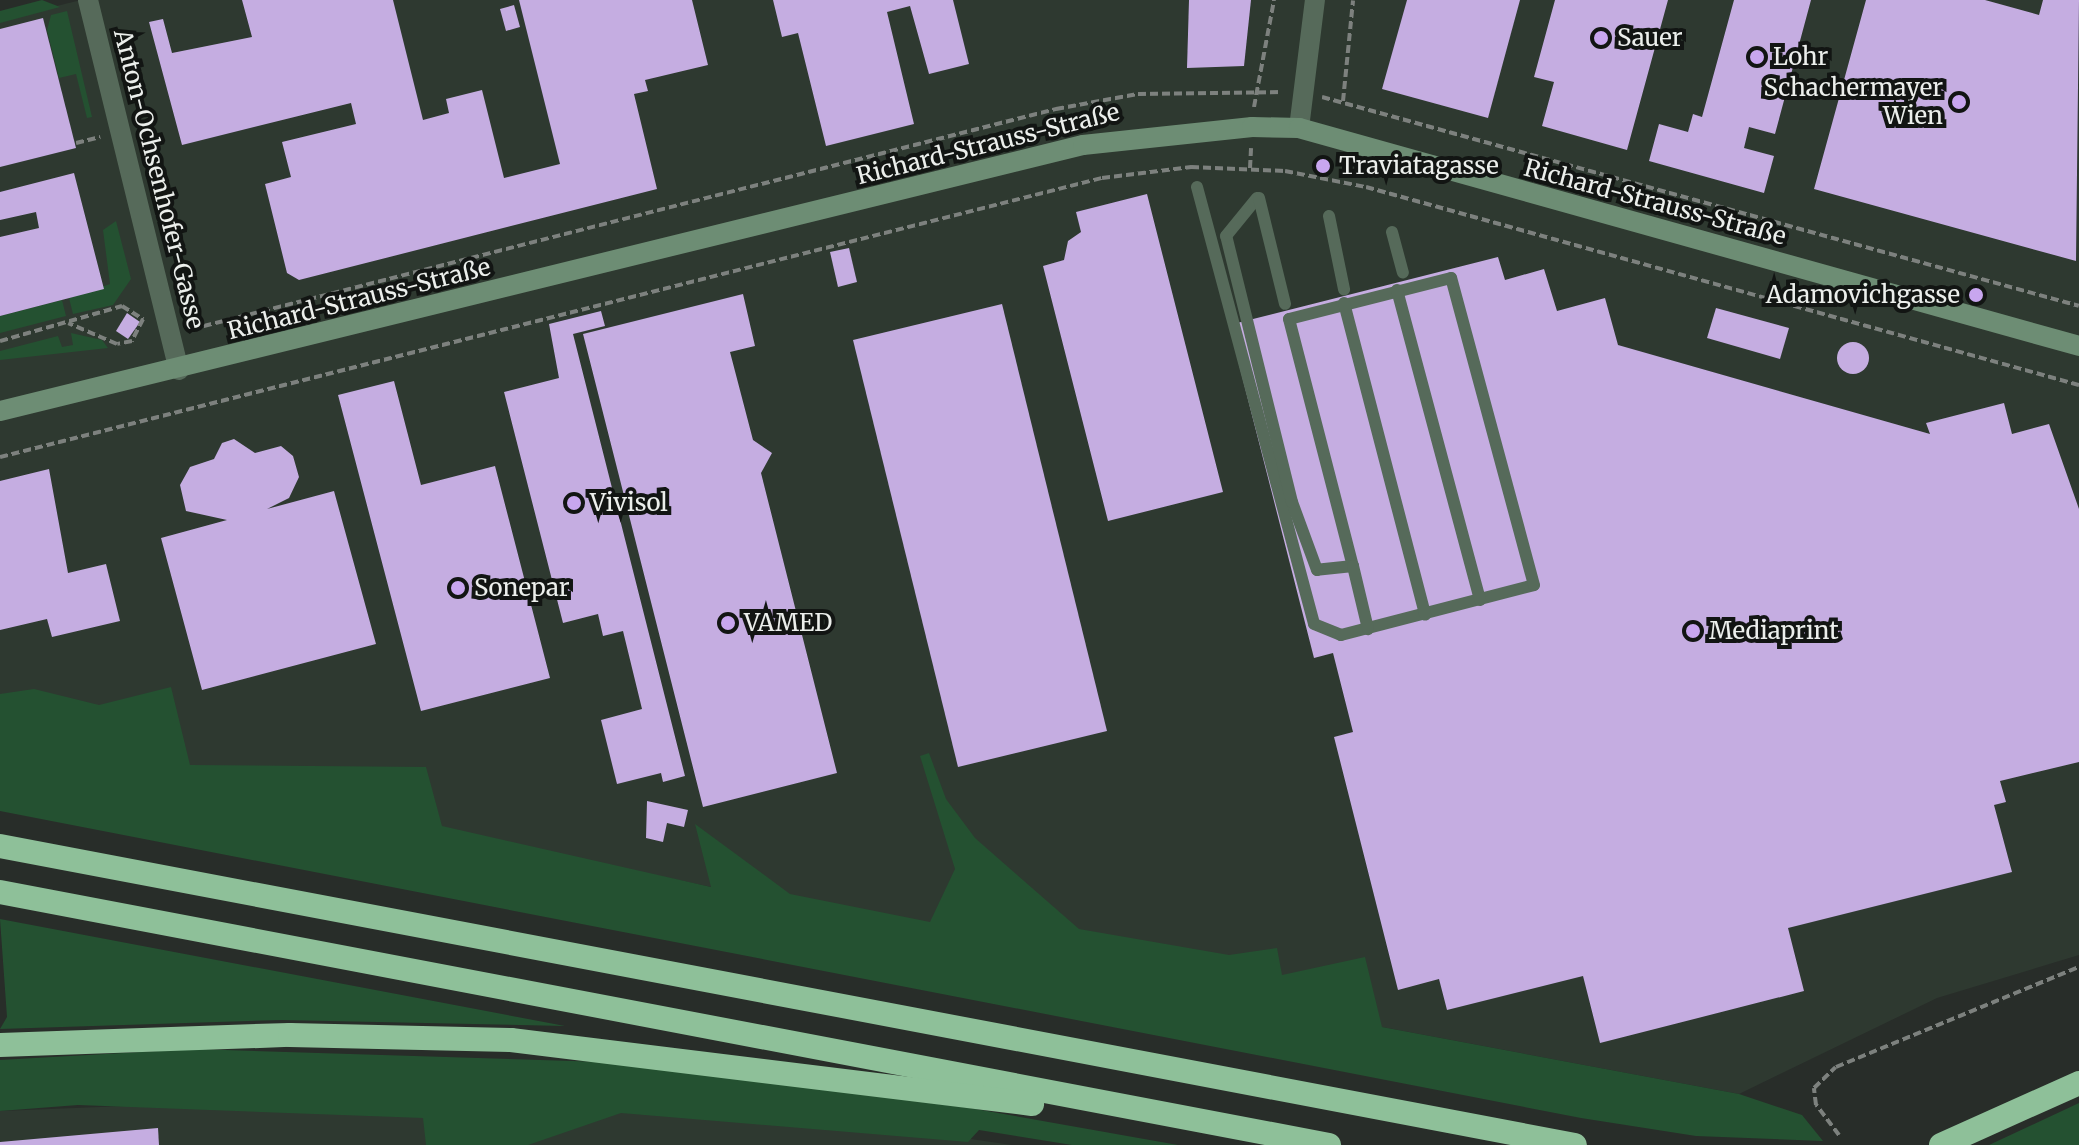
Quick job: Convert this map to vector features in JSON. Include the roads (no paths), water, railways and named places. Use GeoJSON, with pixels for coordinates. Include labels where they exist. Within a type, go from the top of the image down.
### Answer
{"type":"FeatureCollection","features":[{"type":"Feature","properties":{"kind":"highway"},"geometry":{"type":"LineString","coordinates":[[0,846],[1575,1145]]}},
{"type":"Feature","properties":{"kind":"highway"},"geometry":{"type":"LineString","coordinates":[[0,892],[1329,1145]]}},
{"type":"Feature","properties":{"kind":"highway"},"geometry":{"type":"LineString","coordinates":[[0,1045],[290,1035],[511,1040],[1074,1109],[1146,1111]]}},
{"type":"Feature","properties":{"kind":"highway"},"geometry":{"type":"LineString","coordinates":[[1941,1145],[2079,1083]]}},
{"type":"Feature","properties":{"kind":"main road","name":"Richard-Strauss-Straße"},"geometry":{"type":"LineString","coordinates":[[0,411],[179,370],[1097,141],[1299,128],[2079,346]]}},
{"type":"Feature","properties":{"kind":"street","name":"Anton-Ochsenhofer-Gasse"},"geometry":{"type":"LineString","coordinates":[[88,0],[179,370]]}},
{"type":"Feature","properties":{"kind":"street"},"geometry":{"type":"LineString","coordinates":[[1299,128],[1315,0]]}},
{"type":"Feature","properties":{"kind":"lane"},"geometry":{"type":"LineString","coordinates":[[1197,187],[1310,614],[1331,634],[1368,629],[1425,615],[1534,582],[1451,278],[1289,319],[1368,629]]}},
{"type":"Feature","properties":{"kind":"lane"},"geometry":{"type":"LineString","coordinates":[[1285,304],[1258,198],[1236,214],[1226,236],[1292,502],[1317,570],[1353,566]]}},
{"type":"Feature","properties":{"kind":"lane"},"geometry":{"type":"LineString","coordinates":[[1329,216],[1344,289]]}},
{"type":"Feature","properties":{"kind":"lane"},"geometry":{"type":"LineString","coordinates":[[1392,232],[1403,273]]}},
{"type":"Feature","properties":{"kind":"lane"},"geometry":{"type":"LineString","coordinates":[[1397,290],[1480,600]]}},
{"type":"Feature","properties":{"kind":"lane"},"geometry":{"type":"LineString","coordinates":[[1344,303],[1425,615]]}},
{"type":"Feature","properties":{"kind":"place","name":"Sauer"},"geometry":{"type":"Point","coordinates":[1601,38]}},
{"type":"Feature","properties":{"kind":"place","name":"Lohr"},"geometry":{"type":"Point","coordinates":[1757,57]}},
{"type":"Feature","properties":{"kind":"place","name":"Schachermayer Wien"},"geometry":{"type":"Point","coordinates":[1959,102]}},
{"type":"Feature","properties":{"kind":"place","name":"Traviatagasse"},"geometry":{"type":"Point","coordinates":[1323,166]}},
{"type":"Feature","properties":{"kind":"place","name":"Adamovichgasse"},"geometry":{"type":"Point","coordinates":[1976,295]}},
{"type":"Feature","properties":{"kind":"place","name":"Vivisol"},"geometry":{"type":"Point","coordinates":[574,503]}},
{"type":"Feature","properties":{"kind":"place","name":"Sonepar"},"geometry":{"type":"Point","coordinates":[458,588]}},
{"type":"Feature","properties":{"kind":"place","name":"VAMED"},"geometry":{"type":"Point","coordinates":[728,623]}},
{"type":"Feature","properties":{"kind":"place","name":"Mediaprint"},"geometry":{"type":"Point","coordinates":[1693,631]}}]}
